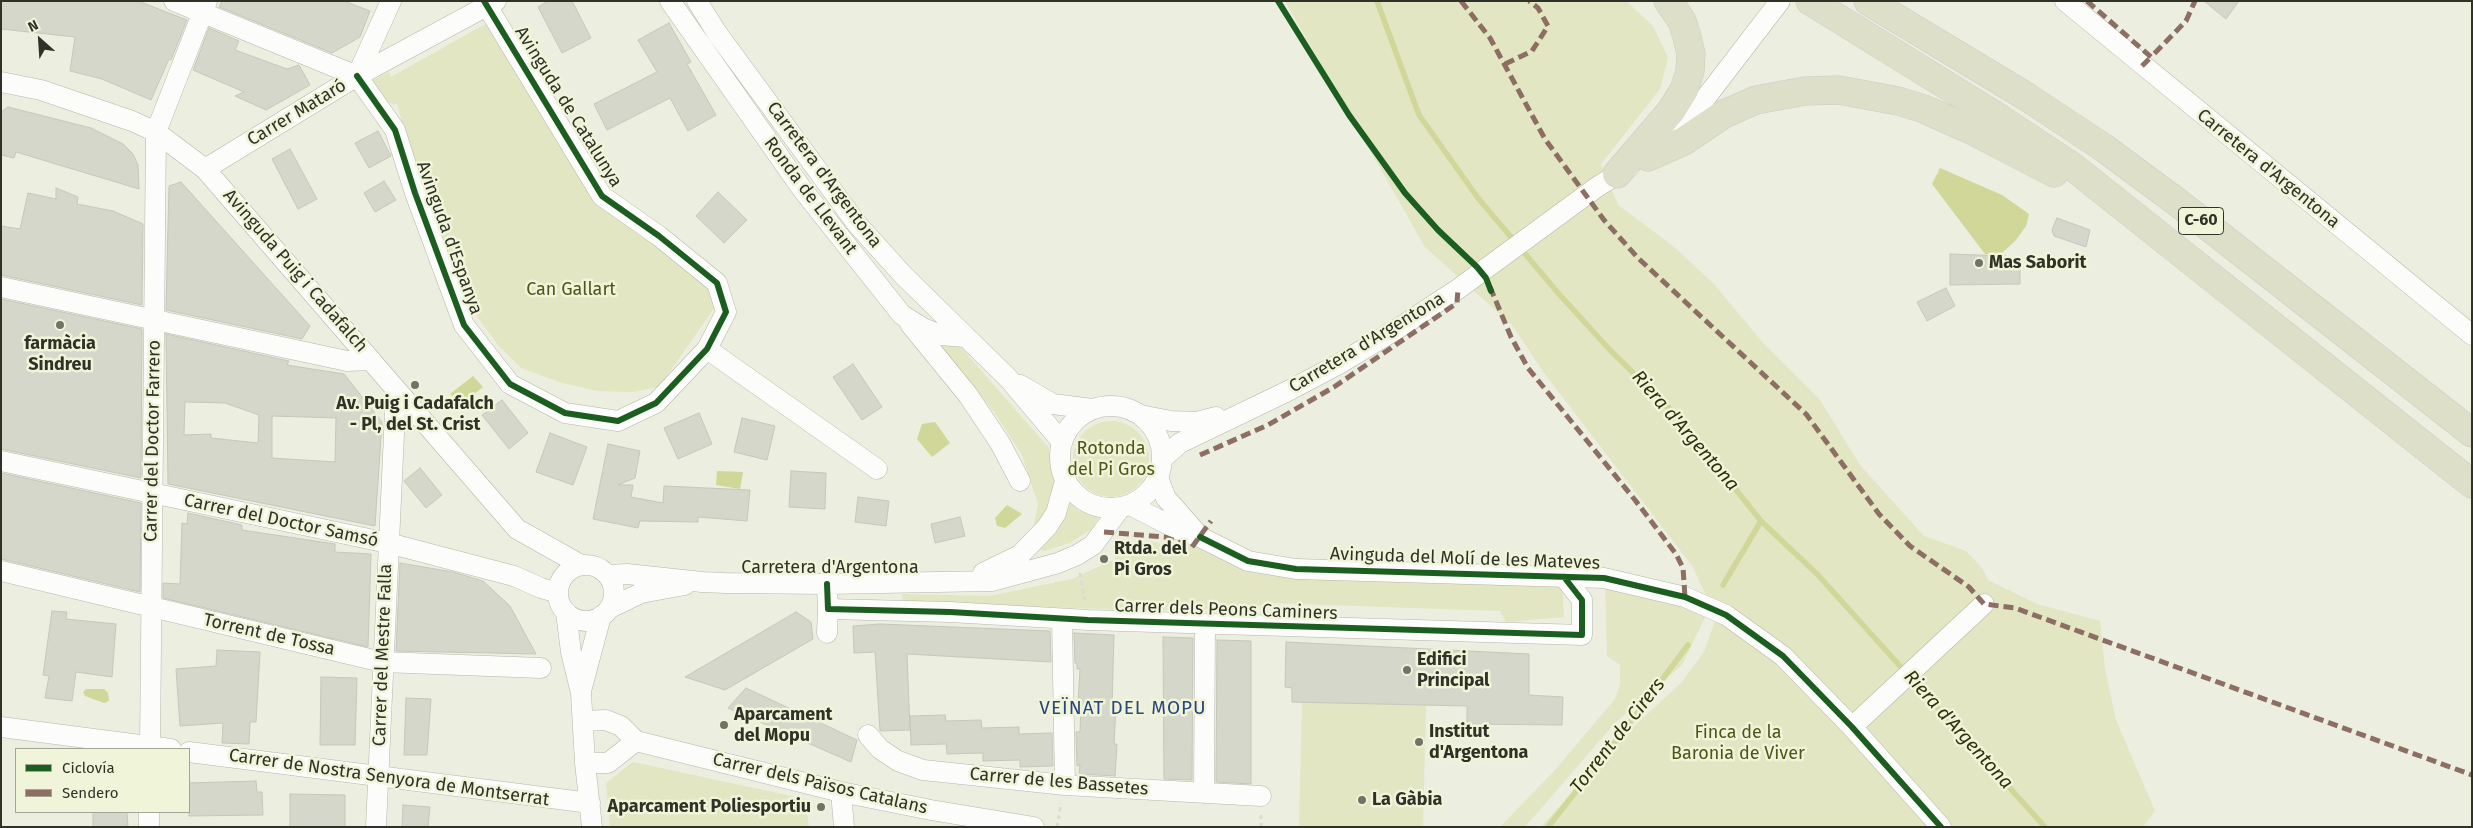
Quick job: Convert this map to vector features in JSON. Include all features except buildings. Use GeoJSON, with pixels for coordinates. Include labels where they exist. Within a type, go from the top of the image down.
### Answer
{"type":"FeatureCollection","features":[{"type":"Feature","properties":{"kind":"highway"},"geometry":{"type":"LineString","coordinates":[[1607,180],[1671,110],[1684,90],[1690,71],[1691,54],[1682,21],[1668,1]]}},
{"type":"Feature","properties":{"kind":"highway","name":"C-60"},"geometry":{"type":"LineString","coordinates":[[1810,1],[1993,114],[2073,167],[2472,484]]}},
{"type":"Feature","properties":{"kind":"highway","name":"C-60"},"geometry":{"type":"LineString","coordinates":[[1868,1],[2027,97],[2104,148],[2177,202],[2472,434]]}},
{"type":"Feature","properties":{"kind":"highway"},"geometry":{"type":"LineString","coordinates":[[1886,1],[1915,29]]}},
{"type":"Feature","properties":{"kind":"highway"},"geometry":{"type":"LineString","coordinates":[[1648,157],[1684,141],[1724,114],[1756,100],[1805,91],[1839,90],[1898,101],[1924,109],[1971,130],[2086,191],[2129,210]]}},
{"type":"Feature","properties":{"kind":"street"},"geometry":{"type":"LineString","coordinates":[[174,1],[205,7],[357,76],[391,1]]}},
{"type":"Feature","properties":{"kind":"street","name":"Ronda de Llevant"},"geometry":{"type":"LineString","coordinates":[[670,1],[802,188],[968,395],[1000,443],[1020,481]]}},
{"type":"Feature","properties":{"kind":"street","name":"Carretera d'Argentona"},"geometry":{"type":"LineString","coordinates":[[697,1],[717,33],[857,224],[903,275],[1008,378]]}},
{"type":"Feature","properties":{"kind":"street","name":"Carretera d'Argentona"},"geometry":{"type":"LineString","coordinates":[[2065,1],[2472,335]]}},
{"type":"Feature","properties":{"kind":"street","name":"Carrer Mataró"},"geometry":{"type":"LineString","coordinates":[[205,169],[357,76],[489,3]]}},
{"type":"Feature","properties":{"kind":"street","name":"Avinguda de Catalunya"},"geometry":{"type":"LineString","coordinates":[[489,3],[602,196],[658,236],[717,284],[726,312],[707,349]]}},
{"type":"Feature","properties":{"kind":"street"},"geometry":{"type":"LineString","coordinates":[[156,132],[205,7]]}},
{"type":"Feature","properties":{"kind":"street"},"geometry":{"type":"LineString","coordinates":[[1648,157],[1694,113],[1775,7]]}},
{"type":"Feature","properties":{"kind":"street","name":"Avinguda d'Espanya"},"geometry":{"type":"LineString","coordinates":[[357,76],[395,130],[415,193],[464,325],[510,384],[565,413],[618,421],[656,403],[707,349]]}},
{"type":"Feature","properties":{"kind":"street","name":"Avinguda Puig i Cadafalch"},"geometry":{"type":"LineString","coordinates":[[1,82],[41,90],[89,105],[156,132],[205,169],[517,529],[581,565]]}},
{"type":"Feature","properties":{"kind":"street","name":"Carrer del Doctor Farrero"},"geometry":{"type":"LineString","coordinates":[[150,748],[153,608],[151,494],[155,320],[156,132]]}},
{"type":"Feature","properties":{"kind":"street","name":"Carretera d'Argentona"},"geometry":{"type":"LineString","coordinates":[[1249,408],[1288,391],[1339,364],[1458,289],[1607,180],[1648,157]]}},
{"type":"Feature","properties":{"kind":"street"},"geometry":{"type":"LineString","coordinates":[[1,287],[347,361],[371,360]]}},
{"type":"Feature","properties":{"kind":"street","name":"Ronda de Llevant"},"geometry":{"type":"LineString","coordinates":[[902,315],[923,328],[940,335],[965,337]]}},
{"type":"Feature","properties":{"kind":"street"},"geometry":{"type":"LineString","coordinates":[[707,349],[877,469]]}},
{"type":"Feature","properties":{"kind":"street"},"geometry":{"type":"LineString","coordinates":[[1008,378],[1053,404],[1092,409],[1117,406],[1140,415],[1171,421],[1197,422],[1249,408]]}},
{"type":"Feature","properties":{"kind":"street"},"geometry":{"type":"LineString","coordinates":[[1008,378],[1062,442]]}},
{"type":"Feature","properties":{"kind":"street","name":"Carrer del Mestre Falla"},"geometry":{"type":"LineString","coordinates":[[376,827],[382,662],[396,390]]}},
{"type":"Feature","properties":{"kind":"street"},"geometry":{"type":"LineString","coordinates":[[1092,409],[1074,422],[1062,442],[1060,462],[1065,481],[1075,493],[1087,503],[1102,508],[1126,506],[1147,494],[1160,468],[1180,442],[1249,408]]}},
{"type":"Feature","properties":{"kind":"street"},"geometry":{"type":"LineString","coordinates":[[1140,415],[1155,431],[1161,444],[1160,468],[1166,498],[1200,537]]}},
{"type":"Feature","properties":{"kind":"street","name":"Carrer del Doctor Samsó"},"geometry":{"type":"LineString","coordinates":[[1,461],[388,543],[514,576],[541,588],[559,588]]}},
{"type":"Feature","properties":{"kind":"street","name":"Carretera d'Argentona"},"geometry":{"type":"LineString","coordinates":[[958,582],[1011,561],[1025,550],[1046,528],[1056,513],[1065,481]]}},
{"type":"Feature","properties":{"kind":"street"},"geometry":{"type":"LineString","coordinates":[[1126,506],[1176,529],[1200,537]]}},
{"type":"Feature","properties":{"kind":"street","name":"Carretera d'Argentona"},"geometry":{"type":"LineString","coordinates":[[608,575],[637,574],[702,582],[827,584],[992,581],[1058,563],[1077,555],[1093,545],[1126,506]]}},
{"type":"Feature","properties":{"kind":"street","name":"Avinguda del Molí de les Mateves"},"geometry":{"type":"LineString","coordinates":[[1200,537],[1248,561],[1296,570],[1604,578],[1685,597],[1726,615],[1782,656],[1852,727],[1941,827]]}},
{"type":"Feature","properties":{"kind":"street"},"geometry":{"type":"LineString","coordinates":[[534,539],[559,588],[560,604],[566,612],[583,620],[605,612]]}},
{"type":"Feature","properties":{"kind":"street"},"geometry":{"type":"LineString","coordinates":[[559,588],[568,571],[581,565],[593,566],[608,575],[614,592],[605,612],[581,693]]}},
{"type":"Feature","properties":{"kind":"street","name":"Torrent de Tossa"},"geometry":{"type":"LineString","coordinates":[[1,571],[382,662],[541,668]]}},
{"type":"Feature","properties":{"kind":"street","name":"Carrer dels Peons Caminers"},"geometry":{"type":"LineString","coordinates":[[828,609],[950,612],[1088,620],[1582,635],[1582,600],[1564,577]]}},
{"type":"Feature","properties":{"kind":"street","name":"Carretera d'Argentona"},"geometry":{"type":"LineString","coordinates":[[605,612],[641,594],[702,582]]}},
{"type":"Feature","properties":{"kind":"street"},"geometry":{"type":"LineString","coordinates":[[827,584],[827,633]]}},
{"type":"Feature","properties":{"kind":"street"},"geometry":{"type":"LineString","coordinates":[[1852,727],[1984,604]]}},
{"type":"Feature","properties":{"kind":"street"},"geometry":{"type":"LineString","coordinates":[[566,612],[571,652],[581,693],[585,762],[592,827]]}},
{"type":"Feature","properties":{"kind":"street"},"geometry":{"type":"LineString","coordinates":[[1062,619],[1065,785]]}},
{"type":"Feature","properties":{"kind":"street"},"geometry":{"type":"LineString","coordinates":[[1204,793],[1206,624]]}},
{"type":"Feature","properties":{"kind":"street","name":"Carrer dels Països Catalans"},"geometry":{"type":"LineString","coordinates":[[583,721],[606,720],[621,726],[636,741],[841,792],[931,810],[1034,827]]}},
{"type":"Feature","properties":{"kind":"street"},"geometry":{"type":"LineString","coordinates":[[1,727],[150,748]]}},
{"type":"Feature","properties":{"kind":"street","name":"Carrer de les Bassetes"},"geometry":{"type":"LineString","coordinates":[[868,736],[880,749],[898,762],[923,770],[1065,785],[1261,796]]}},
{"type":"Feature","properties":{"kind":"street"},"geometry":{"type":"LineString","coordinates":[[585,762],[608,763],[636,741]]}},
{"type":"Feature","properties":{"kind":"street","name":"Carrer de Nostra Senyora de Montserrat"},"geometry":{"type":"LineString","coordinates":[[190,752],[590,803]]}},
{"type":"Feature","properties":{"kind":"street"},"geometry":{"type":"LineString","coordinates":[[841,792],[844,827]]}},
{"type":"Feature","properties":{"kind":"street"},"geometry":{"type":"LineString","coordinates":[[149,813],[149,827]]}},
{"type":"Feature","properties":{"kind":"path"},"geometry":{"type":"LineString","coordinates":[[1077,555],[1088,620]]}},
{"type":"Feature","properties":{"kind":"path"},"geometry":{"type":"LineString","coordinates":[[1057,827],[1065,785]]}},
{"type":"Feature","properties":{"kind":"green space","name":"Finca de la Baronia de Viver"},"geometry":{"type":"Polygon","coordinates":[[[1285,1],[1626,1],[1653,26],[1668,58],[1660,89],[1601,164],[1618,205],[1673,246],[1714,284],[1763,343],[1820,400],[1860,465],[1924,536],[1966,551],[1982,568],[1988,580],[2037,604],[2100,621],[2105,669],[2116,720],[2155,811],[2143,827],[1541,827],[1615,744],[1681,683],[1704,652],[1716,618],[1693,567],[1547,377],[1512,325],[1425,247],[1285,1]]]}},
{"type":"Feature","properties":{"kind":"green space","name":"Can Gallart"},"geometry":{"type":"Polygon","coordinates":[[[496,18],[595,200],[717,283],[717,304],[659,387],[633,392],[597,391],[559,382],[521,368],[498,345],[467,303],[403,126],[397,103],[394,105],[372,91],[365,84],[389,72],[391,77],[496,18]]]}},
{"type":"Feature","properties":{"kind":"green space"},"geometry":{"type":"Polygon","coordinates":[[[935,339],[958,344],[1049,448],[1052,472],[1057,480],[1052,507],[1032,535],[1038,504],[1022,455],[995,413],[935,339]]]}},
{"type":"Feature","properties":{"kind":"green space","name":"Rotonda del Pi Gros"},"geometry":{"type":"Polygon","coordinates":[[[1111,421],[1126,424],[1138,432],[1146,444],[1149,459],[1146,474],[1138,486],[1126,494],[1111,497],[1096,494],[1084,486],[1076,474],[1073,459],[1076,444],[1084,432],[1096,424],[1111,421]]]}},
{"type":"Feature","properties":{"kind":"green space"},"geometry":{"type":"Polygon","coordinates":[[[1067,496],[1079,511],[1100,514],[1093,528],[1070,543],[1044,551],[1036,549],[1067,496]]]}},
{"type":"Feature","properties":{"kind":"green space"},"geometry":{"type":"Polygon","coordinates":[[[1151,541],[1181,549],[1203,541],[1248,567],[1562,583],[1564,617],[1506,622],[1500,611],[1272,603],[1241,611],[1180,608],[1160,611],[903,602],[902,594],[989,596],[1072,579],[1113,560],[1126,544],[1151,541]]]}},
{"type":"Feature","properties":{"kind":"green space"},"geometry":{"type":"Polygon","coordinates":[[[1605,581],[1708,611],[1682,665],[1614,724],[1525,827],[1500,827],[1555,770],[1615,699],[1620,685],[1620,665],[1607,656],[1605,581]]]}},
{"type":"Feature","properties":{"kind":"green space"},"geometry":{"type":"Polygon","coordinates":[[[1302,702],[1426,705],[1423,827],[1299,827],[1302,702]]]}},
{"type":"Feature","properties":{"kind":"green space"},"geometry":{"type":"Polygon","coordinates":[[[633,762],[805,799],[809,827],[610,827],[606,783],[633,762]]]}},
{"type":"Feature","properties":{"kind":"shaded area"},"geometry":{"type":"Polygon","coordinates":[[[1940,168],[2002,195],[2029,214],[2026,226],[2016,240],[2001,254],[1985,254],[1932,184],[1940,168]]]}},
{"type":"Feature","properties":{"kind":"shaded area"},"geometry":{"type":"Polygon","coordinates":[[[473,376],[483,387],[462,404],[450,394],[473,376]]]}},
{"type":"Feature","properties":{"kind":"shaded area"},"geometry":{"type":"Polygon","coordinates":[[[935,422],[950,443],[932,457],[917,439],[922,424],[935,422]]]}},
{"type":"Feature","properties":{"kind":"shaded area"},"geometry":{"type":"Polygon","coordinates":[[[717,471],[743,472],[740,489],[716,485],[717,471]]]}},
{"type":"Feature","properties":{"kind":"shaded area"},"geometry":{"type":"Polygon","coordinates":[[[1007,505],[1022,514],[1005,528],[997,526],[995,518],[1007,505]]]}},
{"type":"Feature","properties":{"kind":"shaded area"},"geometry":{"type":"Polygon","coordinates":[[[86,689],[104,689],[108,693],[109,701],[104,703],[85,696],[83,692],[86,689]]]}},
{"type":"Feature","properties":{"kind":"waterway","name":"Riera d'Argentona"},"geometry":{"type":"LineString","coordinates":[[1377,1],[1419,115],[1478,198],[1559,294],[1610,350],[1678,417],[1761,521],[1818,575],[2045,827]]}},
{"type":"Feature","properties":{"kind":"waterway","name":"Torrent de Cirers"},"geometry":{"type":"LineString","coordinates":[[1723,585],[1761,521]]}},
{"type":"Feature","properties":{"kind":"waterway","name":"Torrent de Cirers"},"geometry":{"type":"LineString","coordinates":[[1548,827],[1688,645]]}},
{"type":"Feature","properties":{"kind":"marked path"},"geometry":{"type":"LineString","coordinates":[[1461,1],[1490,38],[1545,139],[1604,220],[1638,258],[1806,414],[1879,514],[1910,546],[1969,587],[1984,604],[2015,608],[2472,775]]}},
{"type":"Feature","properties":{"kind":"marked path"},"geometry":{"type":"LineString","coordinates":[[1505,64],[1532,51],[1548,26],[1538,8],[1529,1]]}},
{"type":"Feature","properties":{"kind":"marked path"},"geometry":{"type":"LineString","coordinates":[[2087,1],[2151,57],[2186,21],[2195,1]]}},
{"type":"Feature","properties":{"kind":"marked path"},"geometry":{"type":"LineString","coordinates":[[2142,66],[2151,57]]}},
{"type":"Feature","properties":{"kind":"marked path"},"geometry":{"type":"LineString","coordinates":[[1490,287],[1511,337],[1528,368],[1635,500],[1676,554],[1683,568],[1685,597]]}},
{"type":"Feature","properties":{"kind":"marked path"},"geometry":{"type":"LineString","coordinates":[[1200,455],[1268,425],[1334,387],[1457,303],[1458,289]]}},
{"type":"Feature","properties":{"kind":"marked path"},"geometry":{"type":"LineString","coordinates":[[1104,532],[1165,537],[1192,547],[1211,521]]}},
{"type":"Feature","properties":{"kind":"cycle path"},"geometry":{"type":"LineString","coordinates":[[357,76],[395,130],[415,193],[464,325],[510,384],[565,413],[618,421],[656,403],[707,349],[726,312],[717,283],[659,236],[602,196],[484,1]]}},
{"type":"Feature","properties":{"kind":"cycle path"},"geometry":{"type":"LineString","coordinates":[[1278,1],[1349,115],[1405,193],[1438,230],[1477,267],[1486,278],[1491,291]]}},
{"type":"Feature","properties":{"kind":"cycle path"},"geometry":{"type":"LineString","coordinates":[[1200,537],[1248,561],[1296,569],[1604,578],[1685,597],[1726,615],[1783,656],[1852,727],[1941,827]]}},
{"type":"Feature","properties":{"kind":"cycle path"},"geometry":{"type":"LineString","coordinates":[[827,584],[828,609],[950,612],[1088,620],[1582,635],[1582,600],[1564,577]]}},
{"type":"Feature","properties":{"kind":"place","name":"Mas Saborit"},"geometry":{"type":"Point","coordinates":[1979,263]}},
{"type":"Feature","properties":{"kind":"place","name":"farmàcia Sindreu"},"geometry":{"type":"Point","coordinates":[60,325]}},
{"type":"Feature","properties":{"kind":"place","name":"Av. Puig i Cadafalch - Pl, del St. Crist"},"geometry":{"type":"Point","coordinates":[415,385]}},
{"type":"Feature","properties":{"kind":"place","name":"Rtda. del Pi Gros"},"geometry":{"type":"Point","coordinates":[1104,559]}},
{"type":"Feature","properties":{"kind":"place","name":"Edifici Principal"},"geometry":{"type":"Point","coordinates":[1407,670]}},
{"type":"Feature","properties":{"kind":"place","name":"Aparcament del Mopu"},"geometry":{"type":"Point","coordinates":[724,725]}},
{"type":"Feature","properties":{"kind":"place","name":"Institut d'Argentona"},"geometry":{"type":"Point","coordinates":[1419,742]}},
{"type":"Feature","properties":{"kind":"place","name":"La Gàbia"},"geometry":{"type":"Point","coordinates":[1362,800]}},
{"type":"Feature","properties":{"kind":"place","name":"Aparcament Poliesportiu"},"geometry":{"type":"Point","coordinates":[821,807]}},
{"type":"Feature","properties":{"kind":"district","name":"VEÏNAT DEL MOPU"},"geometry":{"type":"Point","coordinates":[1123,709]}}]}
